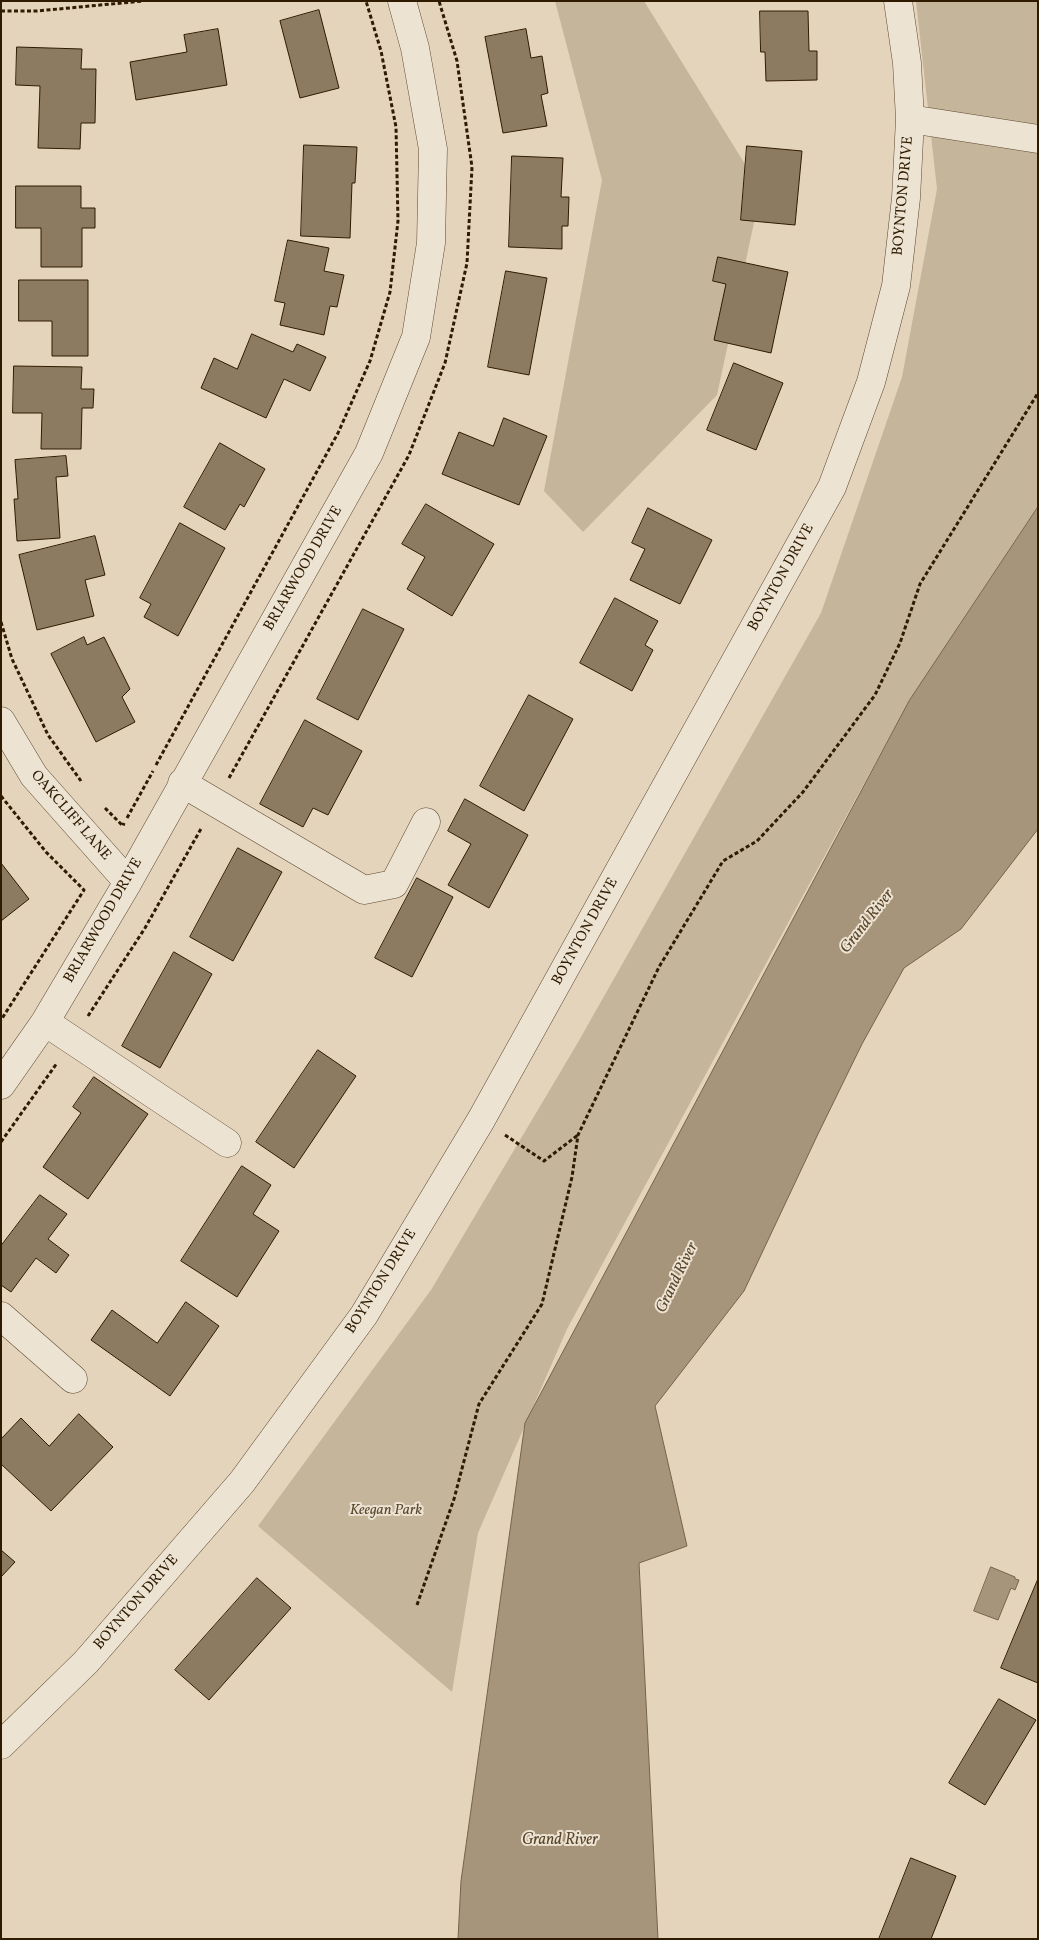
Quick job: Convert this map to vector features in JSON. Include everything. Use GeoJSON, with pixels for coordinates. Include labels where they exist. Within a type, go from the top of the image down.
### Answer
{"type":"FeatureCollection","features":[{"type":"Feature","properties":{"kind":"street","name":"BRIARWOOD DRIVE"},"geometry":{"type":"LineString","coordinates":[[1,1085],[45,1022],[128,882],[369,453],[416,337],[431,243],[433,149],[415,48],[402,1]]}},
{"type":"Feature","properties":{"kind":"street","name":"BOYNTON DRIVE"},"geometry":{"type":"LineString","coordinates":[[1,1745],[86,1662],[242,1482],[364,1315],[481,1120],[832,487],[871,382],[896,286],[906,198],[910,119],[907,63],[898,1]]}},
{"type":"Feature","properties":{"kind":"street"},"geometry":{"type":"LineString","coordinates":[[910,119],[1038,139]]}},
{"type":"Feature","properties":{"kind":"street","name":"OAKCLIFF LANE"},"geometry":{"type":"LineString","coordinates":[[1,721],[34,776],[128,882]]}},
{"type":"Feature","properties":{"kind":"street"},"geometry":{"type":"LineString","coordinates":[[182,783],[364,890],[394,884],[426,822]]}},
{"type":"Feature","properties":{"kind":"street"},"geometry":{"type":"LineString","coordinates":[[45,1022],[228,1144]]}},
{"type":"Feature","properties":{"kind":"street"},"geometry":{"type":"LineString","coordinates":[[1,1316],[73,1379]]}},
{"type":"Feature","properties":{"kind":"path"},"geometry":{"type":"LineString","coordinates":[[1,11],[37,11],[143,1]]}},
{"type":"Feature","properties":{"kind":"path"},"geometry":{"type":"LineString","coordinates":[[99,802],[123,826],[338,433],[370,362],[390,292],[398,221],[396,127],[381,51],[366,1]]}},
{"type":"Feature","properties":{"kind":"path"},"geometry":{"type":"LineString","coordinates":[[417,1605],[454,1499],[479,1404],[542,1304],[572,1177],[578,1135],[659,967],[723,861],[756,841],[803,792],[875,695],[900,642],[920,584],[1038,393]]}},
{"type":"Feature","properties":{"kind":"path"},"geometry":{"type":"LineString","coordinates":[[1,622],[12,659],[48,735],[81,782]]}},
{"type":"Feature","properties":{"kind":"path"},"geometry":{"type":"LineString","coordinates":[[1,796],[46,852],[84,890],[1,1020]]}},
{"type":"Feature","properties":{"kind":"path"},"geometry":{"type":"LineString","coordinates":[[481,1120],[544,1161],[578,1135]]}},
{"type":"Feature","properties":{"kind":"green space"},"geometry":{"type":"Polygon","coordinates":[[[555,1],[644,1],[761,190],[717,395],[583,532],[544,491],[602,180],[555,1]]]}},
{"type":"Feature","properties":{"kind":"green space","name":"Keegan Park"},"geometry":{"type":"Polygon","coordinates":[[[916,1],[1038,1],[1038,507],[909,701],[567,1329],[478,1533],[452,1692],[258,1526],[431,1290],[577,1044],[821,613],[902,377],[937,189],[916,1]]]}},
{"type":"Feature","properties":{"kind":"water","name":"Grand River"},"geometry":{"type":"Polygon","coordinates":[[[1038,507],[1038,829],[961,929],[904,968],[862,1044],[744,1291],[655,1406],[687,1546],[639,1563],[658,1939],[458,1939],[461,1881],[525,1423],[909,701],[1038,507]]]}},
{"type":"Feature","properties":{"kind":"water"},"geometry":{"type":"Polygon","coordinates":[[[991,1567],[1019,1580],[1015,1590],[1011,1588],[998,1620],[974,1611],[991,1567]]]}},
{"type":"Feature","properties":{"kind":"building"},"geometry":{"type":"Polygon","coordinates":[[[319,10],[339,88],[300,98],[280,21],[319,10]]]}},
{"type":"Feature","properties":{"kind":"building"},"geometry":{"type":"Polygon","coordinates":[[[760,11],[808,11],[809,51],[817,51],[817,80],[766,81],[765,52],[761,52],[760,11]]]}},
{"type":"Feature","properties":{"kind":"building"},"geometry":{"type":"Polygon","coordinates":[[[218,29],[227,85],[136,100],[130,62],[187,52],[184,35],[218,29]]]}},
{"type":"Feature","properties":{"kind":"building"},"geometry":{"type":"Polygon","coordinates":[[[526,29],[531,58],[542,56],[548,93],[541,95],[547,126],[503,133],[485,37],[526,29]]]}},
{"type":"Feature","properties":{"kind":"building"},"geometry":{"type":"Polygon","coordinates":[[[17,47],[82,49],[81,69],[96,69],[95,123],[81,123],[80,149],[38,148],[40,86],[16,85],[17,47]]]}},
{"type":"Feature","properties":{"kind":"building"},"geometry":{"type":"Polygon","coordinates":[[[304,145],[357,147],[355,183],[352,183],[350,238],[301,236],[304,145]]]}},
{"type":"Feature","properties":{"kind":"building"},"geometry":{"type":"Polygon","coordinates":[[[747,146],[802,151],[795,225],[741,220],[747,146]]]}},
{"type":"Feature","properties":{"kind":"building"},"geometry":{"type":"Polygon","coordinates":[[[512,156],[563,158],[561,197],[569,197],[568,226],[562,226],[562,249],[509,247],[512,156]]]}},
{"type":"Feature","properties":{"kind":"building"},"geometry":{"type":"Polygon","coordinates":[[[16,186],[81,186],[81,208],[95,208],[95,228],[82,228],[82,267],[41,267],[41,228],[16,228],[16,186]]]}},
{"type":"Feature","properties":{"kind":"building"},"geometry":{"type":"Polygon","coordinates":[[[288,240],[329,248],[324,271],[344,275],[337,307],[330,306],[324,335],[280,325],[285,303],[275,301],[288,240]]]}},
{"type":"Feature","properties":{"kind":"building"},"geometry":{"type":"Polygon","coordinates":[[[718,257],[788,272],[771,353],[714,340],[726,284],[713,281],[718,257]]]}},
{"type":"Feature","properties":{"kind":"building"},"geometry":{"type":"Polygon","coordinates":[[[506,271],[547,278],[529,375],[488,367],[506,271]]]}},
{"type":"Feature","properties":{"kind":"building"},"geometry":{"type":"Polygon","coordinates":[[[19,280],[88,280],[88,356],[52,356],[52,321],[19,321],[19,280]]]}},
{"type":"Feature","properties":{"kind":"building"},"geometry":{"type":"Polygon","coordinates":[[[252,334],[293,352],[297,344],[326,357],[310,391],[284,379],[266,418],[201,388],[214,358],[237,369],[252,334]]]}},
{"type":"Feature","properties":{"kind":"building"},"geometry":{"type":"Polygon","coordinates":[[[734,363],[783,383],[756,450],[707,430],[734,363]]]}},
{"type":"Feature","properties":{"kind":"building"},"geometry":{"type":"Polygon","coordinates":[[[14,366],[82,367],[81,389],[94,389],[93,408],[82,408],[81,449],[41,449],[42,413],[13,413],[14,366]]]}},
{"type":"Feature","properties":{"kind":"building"},"geometry":{"type":"Polygon","coordinates":[[[504,418],[547,436],[519,505],[442,474],[459,432],[493,446],[504,418]]]}},
{"type":"Feature","properties":{"kind":"building"},"geometry":{"type":"Polygon","coordinates":[[[220,443],[265,469],[244,507],[240,504],[225,530],[184,507],[220,443]]]}},
{"type":"Feature","properties":{"kind":"building"},"geometry":{"type":"Polygon","coordinates":[[[66,456],[68,476],[56,477],[60,538],[17,541],[14,499],[18,499],[15,460],[66,456]]]}},
{"type":"Feature","properties":{"kind":"building"},"geometry":{"type":"Polygon","coordinates":[[[426,504],[494,544],[452,616],[407,589],[425,557],[402,544],[426,504]]]}},
{"type":"Feature","properties":{"kind":"building"},"geometry":{"type":"Polygon","coordinates":[[[648,508],[712,540],[680,604],[630,580],[645,549],[632,543],[648,508]]]}},
{"type":"Feature","properties":{"kind":"building"},"geometry":{"type":"Polygon","coordinates":[[[180,523],[225,548],[178,636],[144,617],[151,604],[140,598],[180,523]]]}},
{"type":"Feature","properties":{"kind":"building"},"geometry":{"type":"Polygon","coordinates":[[[95,536],[105,575],[85,580],[94,616],[37,630],[19,555],[95,536]]]}},
{"type":"Feature","properties":{"kind":"building"},"geometry":{"type":"Polygon","coordinates":[[[615,598],[658,621],[645,645],[653,650],[632,691],[580,663],[615,598]]]}},
{"type":"Feature","properties":{"kind":"building"},"geometry":{"type":"Polygon","coordinates":[[[363,609],[404,629],[358,720],[317,699],[363,609]]]}},
{"type":"Feature","properties":{"kind":"building"},"geometry":{"type":"Polygon","coordinates":[[[84,637],[87,645],[104,637],[130,689],[122,697],[135,722],[96,742],[51,654],[84,637]]]}},
{"type":"Feature","properties":{"kind":"building"},"geometry":{"type":"Polygon","coordinates":[[[529,695],[573,719],[524,811],[480,786],[529,695]]]}},
{"type":"Feature","properties":{"kind":"building"},"geometry":{"type":"Polygon","coordinates":[[[305,720],[362,751],[328,815],[313,808],[303,827],[260,804],[305,720]]]}},
{"type":"Feature","properties":{"kind":"building"},"geometry":{"type":"Polygon","coordinates":[[[465,799],[528,835],[489,908],[448,885],[471,844],[448,831],[465,799]]]}},
{"type":"Feature","properties":{"kind":"building"},"geometry":{"type":"Polygon","coordinates":[[[238,848],[282,872],[233,961],[190,937],[238,848]]]}},
{"type":"Feature","properties":{"kind":"building"},"geometry":{"type":"Polygon","coordinates":[[[1,863],[29,899],[1,921],[1,863]]]}},
{"type":"Feature","properties":{"kind":"building"},"geometry":{"type":"Polygon","coordinates":[[[417,878],[453,897],[412,977],[375,958],[417,878]]]}},
{"type":"Feature","properties":{"kind":"building"},"geometry":{"type":"Polygon","coordinates":[[[174,952],[212,974],[160,1068],[122,1046],[174,952]]]}},
{"type":"Feature","properties":{"kind":"building"},"geometry":{"type":"Polygon","coordinates":[[[318,1050],[356,1076],[294,1168],[256,1142],[318,1050]]]}},
{"type":"Feature","properties":{"kind":"building"},"geometry":{"type":"Polygon","coordinates":[[[94,1077],[148,1114],[88,1199],[43,1167],[81,1113],[73,1107],[94,1077]]]}},
{"type":"Feature","properties":{"kind":"building"},"geometry":{"type":"Polygon","coordinates":[[[242,1166],[271,1185],[253,1214],[279,1231],[237,1297],[181,1261],[242,1166]]]}},
{"type":"Feature","properties":{"kind":"building"},"geometry":{"type":"Polygon","coordinates":[[[40,1195],[67,1214],[48,1239],[69,1255],[56,1273],[36,1258],[11,1292],[1,1285],[1,1246],[40,1195]]]}},
{"type":"Feature","properties":{"kind":"building"},"geometry":{"type":"Polygon","coordinates":[[[186,1302],[219,1326],[170,1396],[91,1340],[112,1310],[157,1343],[186,1302]]]}},
{"type":"Feature","properties":{"kind":"building"},"geometry":{"type":"Polygon","coordinates":[[[79,1414],[113,1447],[51,1511],[1,1464],[1,1439],[21,1418],[49,1446],[79,1414]]]}},
{"type":"Feature","properties":{"kind":"building"},"geometry":{"type":"Polygon","coordinates":[[[1,1550],[15,1562],[1,1577],[1,1550]]]}},
{"type":"Feature","properties":{"kind":"building"},"geometry":{"type":"Polygon","coordinates":[[[257,1578],[291,1608],[209,1700],[175,1670],[257,1578]]]}},
{"type":"Feature","properties":{"kind":"building"},"geometry":{"type":"Polygon","coordinates":[[[1038,1579],[1038,1683],[1001,1668],[1038,1579]]]}},
{"type":"Feature","properties":{"kind":"building"},"geometry":{"type":"Polygon","coordinates":[[[999,1699],[1036,1720],[985,1805],[949,1783],[999,1699]]]}},
{"type":"Feature","properties":{"kind":"building"},"geometry":{"type":"Polygon","coordinates":[[[911,1858],[956,1876],[931,1939],[879,1939],[911,1858]]]}}]}
